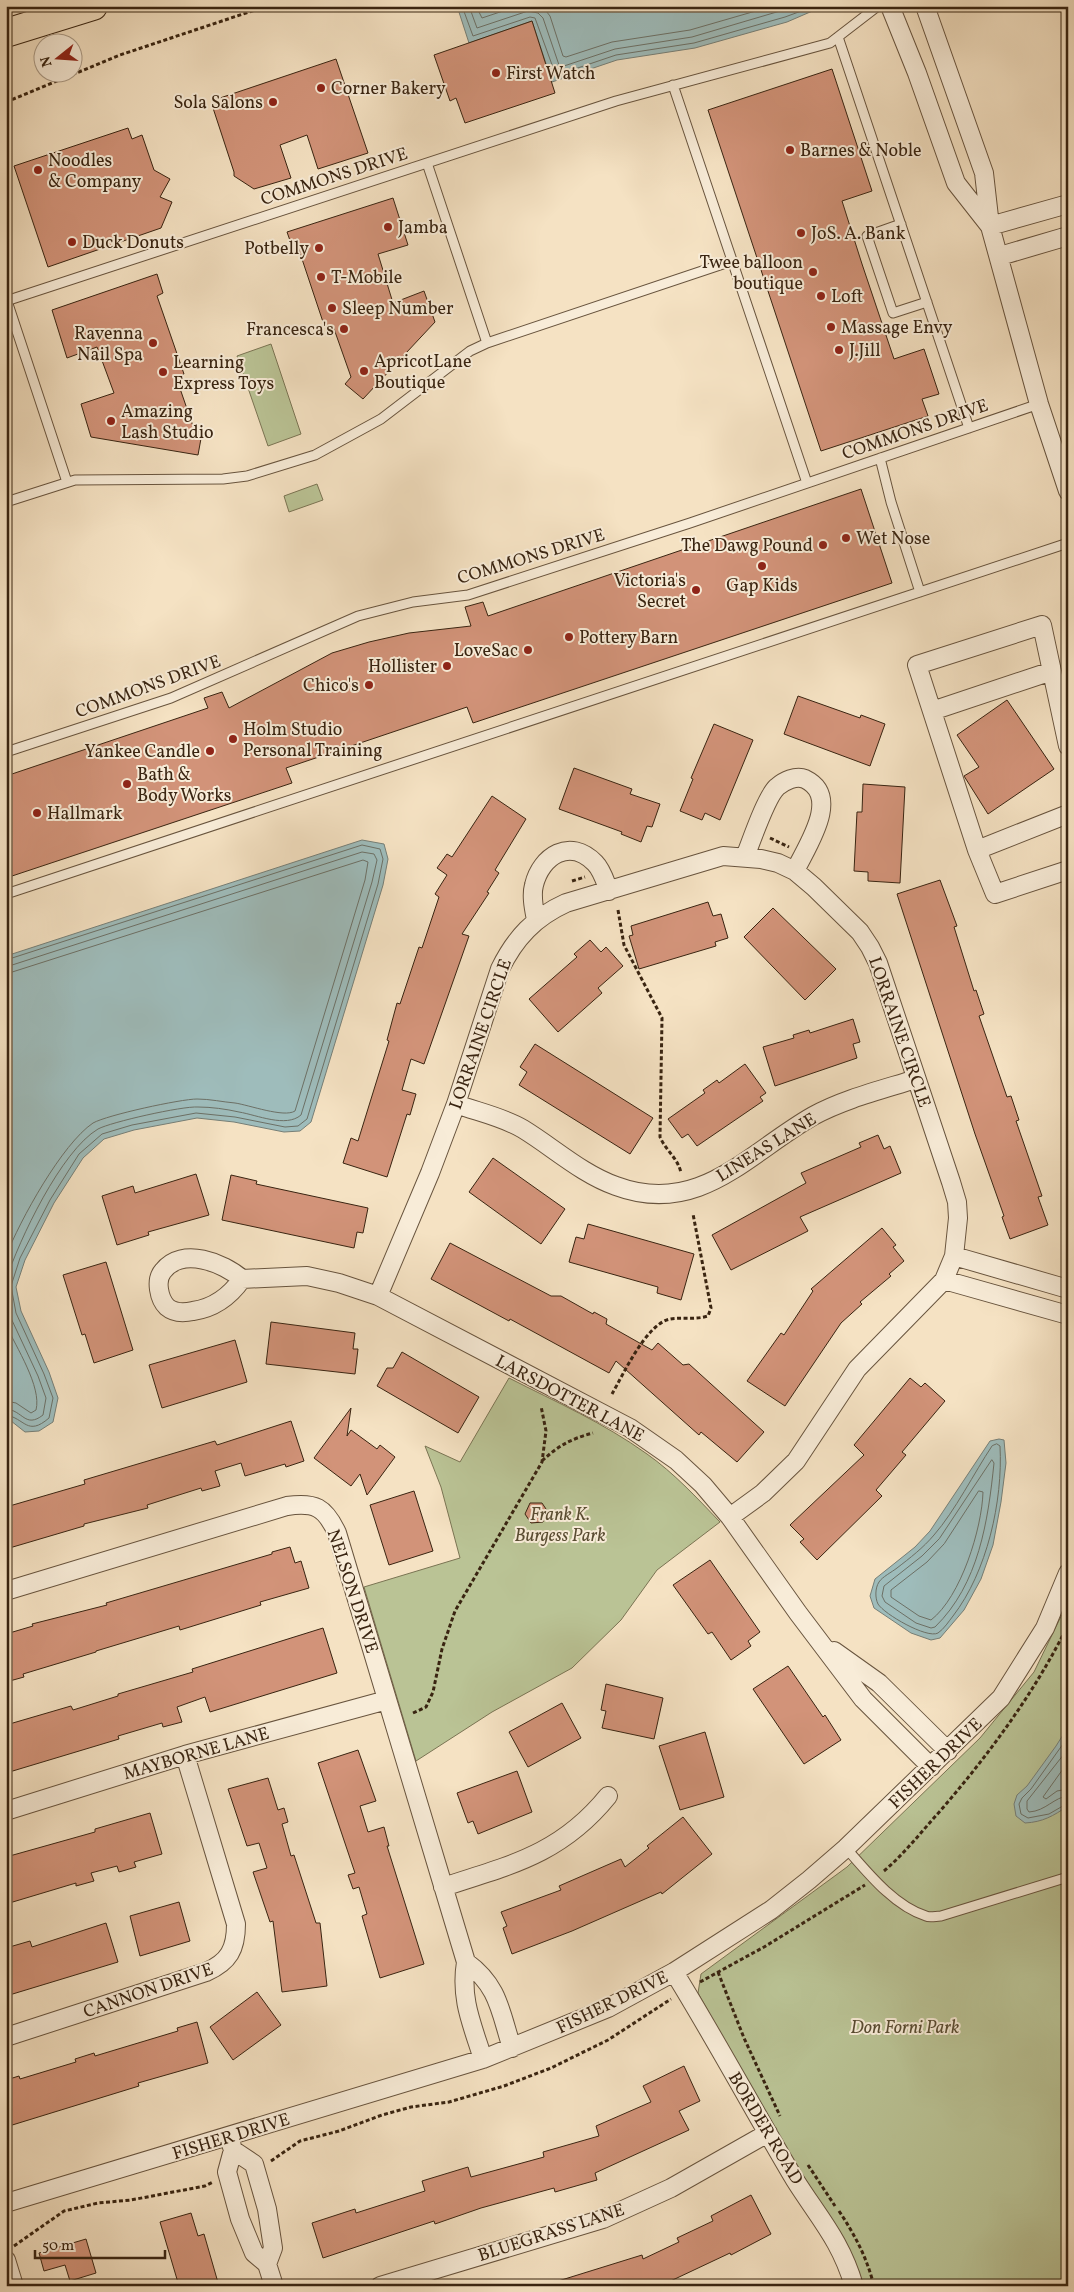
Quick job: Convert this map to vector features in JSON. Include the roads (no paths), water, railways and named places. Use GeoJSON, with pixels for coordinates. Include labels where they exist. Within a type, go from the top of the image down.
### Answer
{"type":"FeatureCollection","features":[{"type":"Feature","properties":{"kind":"main road"},"geometry":{"type":"LineString","coordinates":[[6,34],[93,6]]}},
{"type":"Feature","properties":{"kind":"street"},"geometry":{"type":"LineString","coordinates":[[890,6],[917,73],[956,182],[990,226]]}},
{"type":"Feature","properties":{"kind":"street"},"geometry":{"type":"LineString","coordinates":[[924,6],[984,172],[990,226],[1000,256],[1039,404],[1068,491]]}},
{"type":"Feature","properties":{"kind":"street"},"geometry":{"type":"LineString","coordinates":[[990,226],[1068,204]]}},
{"type":"Feature","properties":{"kind":"street"},"geometry":{"type":"LineString","coordinates":[[1000,256],[1068,236]]}},
{"type":"Feature","properties":{"kind":"street"},"geometry":{"type":"LineString","coordinates":[[1068,746],[1042,625],[917,665],[977,850],[995,894],[1068,870]]}},
{"type":"Feature","properties":{"kind":"street"},"geometry":{"type":"LineString","coordinates":[[932,711],[1052,670]]}},
{"type":"Feature","properties":{"kind":"street"},"geometry":{"type":"LineString","coordinates":[[745,857],[776,788],[787,780],[800,777],[811,782],[819,792],[822,816],[795,871]]}},
{"type":"Feature","properties":{"kind":"street"},"geometry":{"type":"LineString","coordinates":[[977,850],[1068,814]]}},
{"type":"Feature","properties":{"kind":"street"},"geometry":{"type":"LineString","coordinates":[[536,920],[532,899],[533,886],[542,864],[562,850],[573,851],[594,862],[602,873],[609,890]]}},
{"type":"Feature","properties":{"kind":"street","name":"LORRAINE CIRCLE"},"geometry":{"type":"LineString","coordinates":[[378,1296],[430,1173],[456,1104],[500,969],[510,949],[536,920],[566,904],[723,856],[745,857],[778,863],[795,871],[860,932],[870,946],[878,964],[957,1202],[958,1218],[954,1256],[944,1280],[857,1369],[796,1461],[763,1493],[730,1517]]}},
{"type":"Feature","properties":{"kind":"street","name":"LINEAS LANE"},"geometry":{"type":"LineString","coordinates":[[456,1104],[521,1128],[602,1180],[638,1192],[663,1195],[700,1187],[732,1172],[800,1124],[832,1106],[916,1079]]}},
{"type":"Feature","properties":{"kind":"street"},"geometry":{"type":"LineString","coordinates":[[954,1256],[1068,1289]]}},
{"type":"Feature","properties":{"kind":"street","name":"LARSDOTTER LANE"},"geometry":{"type":"LineString","coordinates":[[242,1279],[307,1276],[339,1283],[378,1296],[630,1428],[676,1460],[703,1485],[730,1517],[798,1613],[863,1699],[931,1767]]}},
{"type":"Feature","properties":{"kind":"street"},"geometry":{"type":"LineString","coordinates":[[944,1280],[1068,1315]]}},
{"type":"Feature","properties":{"kind":"street","name":"NELSON DRIVE"},"geometry":{"type":"LineString","coordinates":[[6,1591],[287,1506],[302,1504],[316,1506],[331,1520],[337,1533],[466,1962],[463,1981],[464,1997],[483,2059]]}},
{"type":"Feature","properties":{"kind":"street","name":"FISHER DRIVE"},"geometry":{"type":"LineString","coordinates":[[6,2203],[231,2144],[483,2059],[608,2008],[674,1972],[771,1910],[846,1848],[1001,1698],[1045,1628],[1068,1573]]}},
{"type":"Feature","properties":{"kind":"street","name":"LARSDOTTER LANE"},"geometry":{"type":"LineString","coordinates":[[820,1641],[879,1684],[948,1750]]}},
{"type":"Feature","properties":{"kind":"street","name":"MAYBORNE LANE"},"geometry":{"type":"LineString","coordinates":[[6,1811],[185,1755],[388,1700]]}},
{"type":"Feature","properties":{"kind":"street","name":"CANNON DRIVE"},"geometry":{"type":"LineString","coordinates":[[6,2037],[206,1972],[220,1966],[228,1957],[236,1936],[236,1924],[185,1755]]}},
{"type":"Feature","properties":{"kind":"street"},"geometry":{"type":"LineString","coordinates":[[443,1887],[522,1862],[569,1836],[592,1816],[608,1796]]}},
{"type":"Feature","properties":{"kind":"street"},"geometry":{"type":"LineString","coordinates":[[466,1962],[479,1971],[492,1986],[512,2048]]}},
{"type":"Feature","properties":{"kind":"street","name":"BORDER ROAD"},"geometry":{"type":"LineString","coordinates":[[674,1972],[796,2181],[837,2242],[848,2264],[854,2286]]}},
{"type":"Feature","properties":{"kind":"street","name":"BLUEGRASS LANE"},"geometry":{"type":"LineString","coordinates":[[380,2286],[603,2219],[671,2188],[768,2133]]}},
{"type":"Feature","properties":{"kind":"street"},"geometry":{"type":"LineString","coordinates":[[231,2144],[227,2172],[240,2219],[254,2254],[267,2264],[274,2286]]}},
{"type":"Feature","properties":{"kind":"street"},"geometry":{"type":"LineString","coordinates":[[231,2144],[254,2164],[266,2209],[273,2248],[267,2264]]}},
{"type":"Feature","properties":{"kind":"street"},"geometry":{"type":"LineString","coordinates":[[10,2253],[14,2286]]}},
{"type":"Feature","properties":{"kind":"lane","name":"COMMONS DRIVE"},"geometry":{"type":"LineString","coordinates":[[7,301],[616,101],[830,43],[878,6]]}},
{"type":"Feature","properties":{"kind":"lane"},"geometry":{"type":"LineString","coordinates":[[838,37],[969,428]]}},
{"type":"Feature","properties":{"kind":"lane"},"geometry":{"type":"LineString","coordinates":[[673,85],[807,483]]}},
{"type":"Feature","properties":{"kind":"lane"},"geometry":{"type":"LineString","coordinates":[[427,163],[487,343]]}},
{"type":"Feature","properties":{"kind":"lane"},"geometry":{"type":"LineString","coordinates":[[901,224],[868,236],[890,305],[893,313],[927,302]]}},
{"type":"Feature","properties":{"kind":"lane"},"geometry":{"type":"LineString","coordinates":[[6,502],[67,482],[91,479],[116,481],[223,479],[247,476],[315,455],[381,419],[470,351],[487,343],[732,261]]}},
{"type":"Feature","properties":{"kind":"lane"},"geometry":{"type":"LineString","coordinates":[[7,301],[67,482]]}},
{"type":"Feature","properties":{"kind":"lane","name":"COMMONS DRIVE"},"geometry":{"type":"LineString","coordinates":[[6,752],[171,698],[358,616],[415,602],[468,595],[1039,404]]}},
{"type":"Feature","properties":{"kind":"lane"},"geometry":{"type":"LineString","coordinates":[[880,458],[890,502],[920,592]]}},
{"type":"Feature","properties":{"kind":"lane"},"geometry":{"type":"LineString","coordinates":[[6,894],[1068,542]]}},
{"type":"Feature","properties":{"kind":"lane"},"geometry":{"type":"LineString","coordinates":[[846,1848],[874,1880],[893,1896],[927,1917],[941,1916],[1068,1877]]}},
{"type":"Feature","properties":{"kind":"water"},"geometry":{"type":"Polygon","coordinates":[[[457,6],[824,6],[787,22],[695,48],[617,60],[552,82],[532,21],[469,43],[457,6]]]}},
{"type":"Feature","properties":{"kind":"water"},"geometry":{"type":"Polygon","coordinates":[[[362,840],[384,844],[388,859],[383,885],[311,1122],[300,1131],[284,1132],[234,1122],[197,1118],[134,1130],[104,1139],[83,1158],[54,1203],[25,1260],[16,1287],[21,1311],[49,1372],[58,1398],[53,1422],[39,1431],[25,1432],[6,1417],[6,956],[362,840]]]}},
{"type":"Feature","properties":{"kind":"water"},"geometry":{"type":"Polygon","coordinates":[[[1004,1440],[1006,1463],[1001,1502],[993,1545],[981,1579],[964,1610],[940,1638],[931,1640],[911,1633],[874,1608],[870,1596],[875,1579],[915,1547],[930,1531],[990,1441],[1004,1440]]]}},
{"type":"Feature","properties":{"kind":"water"},"geometry":{"type":"Polygon","coordinates":[[[1068,1727],[1068,1806],[1048,1818],[1025,1823],[1016,1816],[1014,1804],[1017,1795],[1027,1786],[1068,1727]]]}},
{"type":"Feature","properties":{"kind":"place","name":"First Watch"},"geometry":{"type":"Point","coordinates":[496,73]}},
{"type":"Feature","properties":{"kind":"place","name":"Corner Bakery"},"geometry":{"type":"Point","coordinates":[321,88]}},
{"type":"Feature","properties":{"kind":"place","name":"Sola Salons"},"geometry":{"type":"Point","coordinates":[273,102]}},
{"type":"Feature","properties":{"kind":"place","name":"Barnes & Noble"},"geometry":{"type":"Point","coordinates":[790,150]}},
{"type":"Feature","properties":{"kind":"place","name":"Noodles & Company"},"geometry":{"type":"Point","coordinates":[38,170]}},
{"type":"Feature","properties":{"kind":"place","name":"Jamba"},"geometry":{"type":"Point","coordinates":[388,227]}},
{"type":"Feature","properties":{"kind":"place","name":"JoS. A. Bank"},"geometry":{"type":"Point","coordinates":[801,233]}},
{"type":"Feature","properties":{"kind":"place","name":"Duck Donuts"},"geometry":{"type":"Point","coordinates":[72,242]}},
{"type":"Feature","properties":{"kind":"place","name":"Potbelly"},"geometry":{"type":"Point","coordinates":[319,248]}},
{"type":"Feature","properties":{"kind":"place","name":"Twee balloon boutique"},"geometry":{"type":"Point","coordinates":[813,272]}},
{"type":"Feature","properties":{"kind":"place","name":"T-Mobile"},"geometry":{"type":"Point","coordinates":[321,277]}},
{"type":"Feature","properties":{"kind":"place","name":"Loft"},"geometry":{"type":"Point","coordinates":[821,296]}},
{"type":"Feature","properties":{"kind":"place","name":"Sleep Number"},"geometry":{"type":"Point","coordinates":[332,308]}},
{"type":"Feature","properties":{"kind":"place","name":"Massage Envy"},"geometry":{"type":"Point","coordinates":[831,327]}},
{"type":"Feature","properties":{"kind":"place","name":"Francesca's"},"geometry":{"type":"Point","coordinates":[344,329]}},
{"type":"Feature","properties":{"kind":"place","name":"Ravenna Nail Spa"},"geometry":{"type":"Point","coordinates":[153,343]}},
{"type":"Feature","properties":{"kind":"place","name":"J.Jill"},"geometry":{"type":"Point","coordinates":[839,350]}},
{"type":"Feature","properties":{"kind":"place","name":"ApricotLane Boutique"},"geometry":{"type":"Point","coordinates":[364,371]}},
{"type":"Feature","properties":{"kind":"place","name":"Learning Express Toys"},"geometry":{"type":"Point","coordinates":[163,372]}},
{"type":"Feature","properties":{"kind":"place","name":"Amazing Lash Studio"},"geometry":{"type":"Point","coordinates":[111,421]}},
{"type":"Feature","properties":{"kind":"place","name":"Wet Nose"},"geometry":{"type":"Point","coordinates":[846,538]}},
{"type":"Feature","properties":{"kind":"place","name":"The Dawg Pound"},"geometry":{"type":"Point","coordinates":[823,545]}},
{"type":"Feature","properties":{"kind":"place","name":"Gap Kids"},"geometry":{"type":"Point","coordinates":[762,566]}},
{"type":"Feature","properties":{"kind":"place","name":"Victoria's Secret"},"geometry":{"type":"Point","coordinates":[696,590]}},
{"type":"Feature","properties":{"kind":"place","name":"Pottery Barn"},"geometry":{"type":"Point","coordinates":[569,637]}},
{"type":"Feature","properties":{"kind":"place","name":"LoveSac"},"geometry":{"type":"Point","coordinates":[528,650]}},
{"type":"Feature","properties":{"kind":"place","name":"Hollister"},"geometry":{"type":"Point","coordinates":[447,666]}},
{"type":"Feature","properties":{"kind":"place","name":"Chico's"},"geometry":{"type":"Point","coordinates":[369,685]}},
{"type":"Feature","properties":{"kind":"place","name":"Holm Studio Personal Training"},"geometry":{"type":"Point","coordinates":[233,739]}},
{"type":"Feature","properties":{"kind":"place","name":"Yankee Candle"},"geometry":{"type":"Point","coordinates":[210,751]}},
{"type":"Feature","properties":{"kind":"place","name":"Bath & Body Works"},"geometry":{"type":"Point","coordinates":[127,784]}},
{"type":"Feature","properties":{"kind":"place","name":"Hallmark"},"geometry":{"type":"Point","coordinates":[37,813]}},
{"type":"Feature","properties":{"kind":"park label","name":"Frank K. Burgess Park"},"geometry":{"type":"Point","coordinates":[560,1524]}},
{"type":"Feature","properties":{"kind":"park label","name":"Don Forni Park"},"geometry":{"type":"Point","coordinates":[905,2027]}}]}
